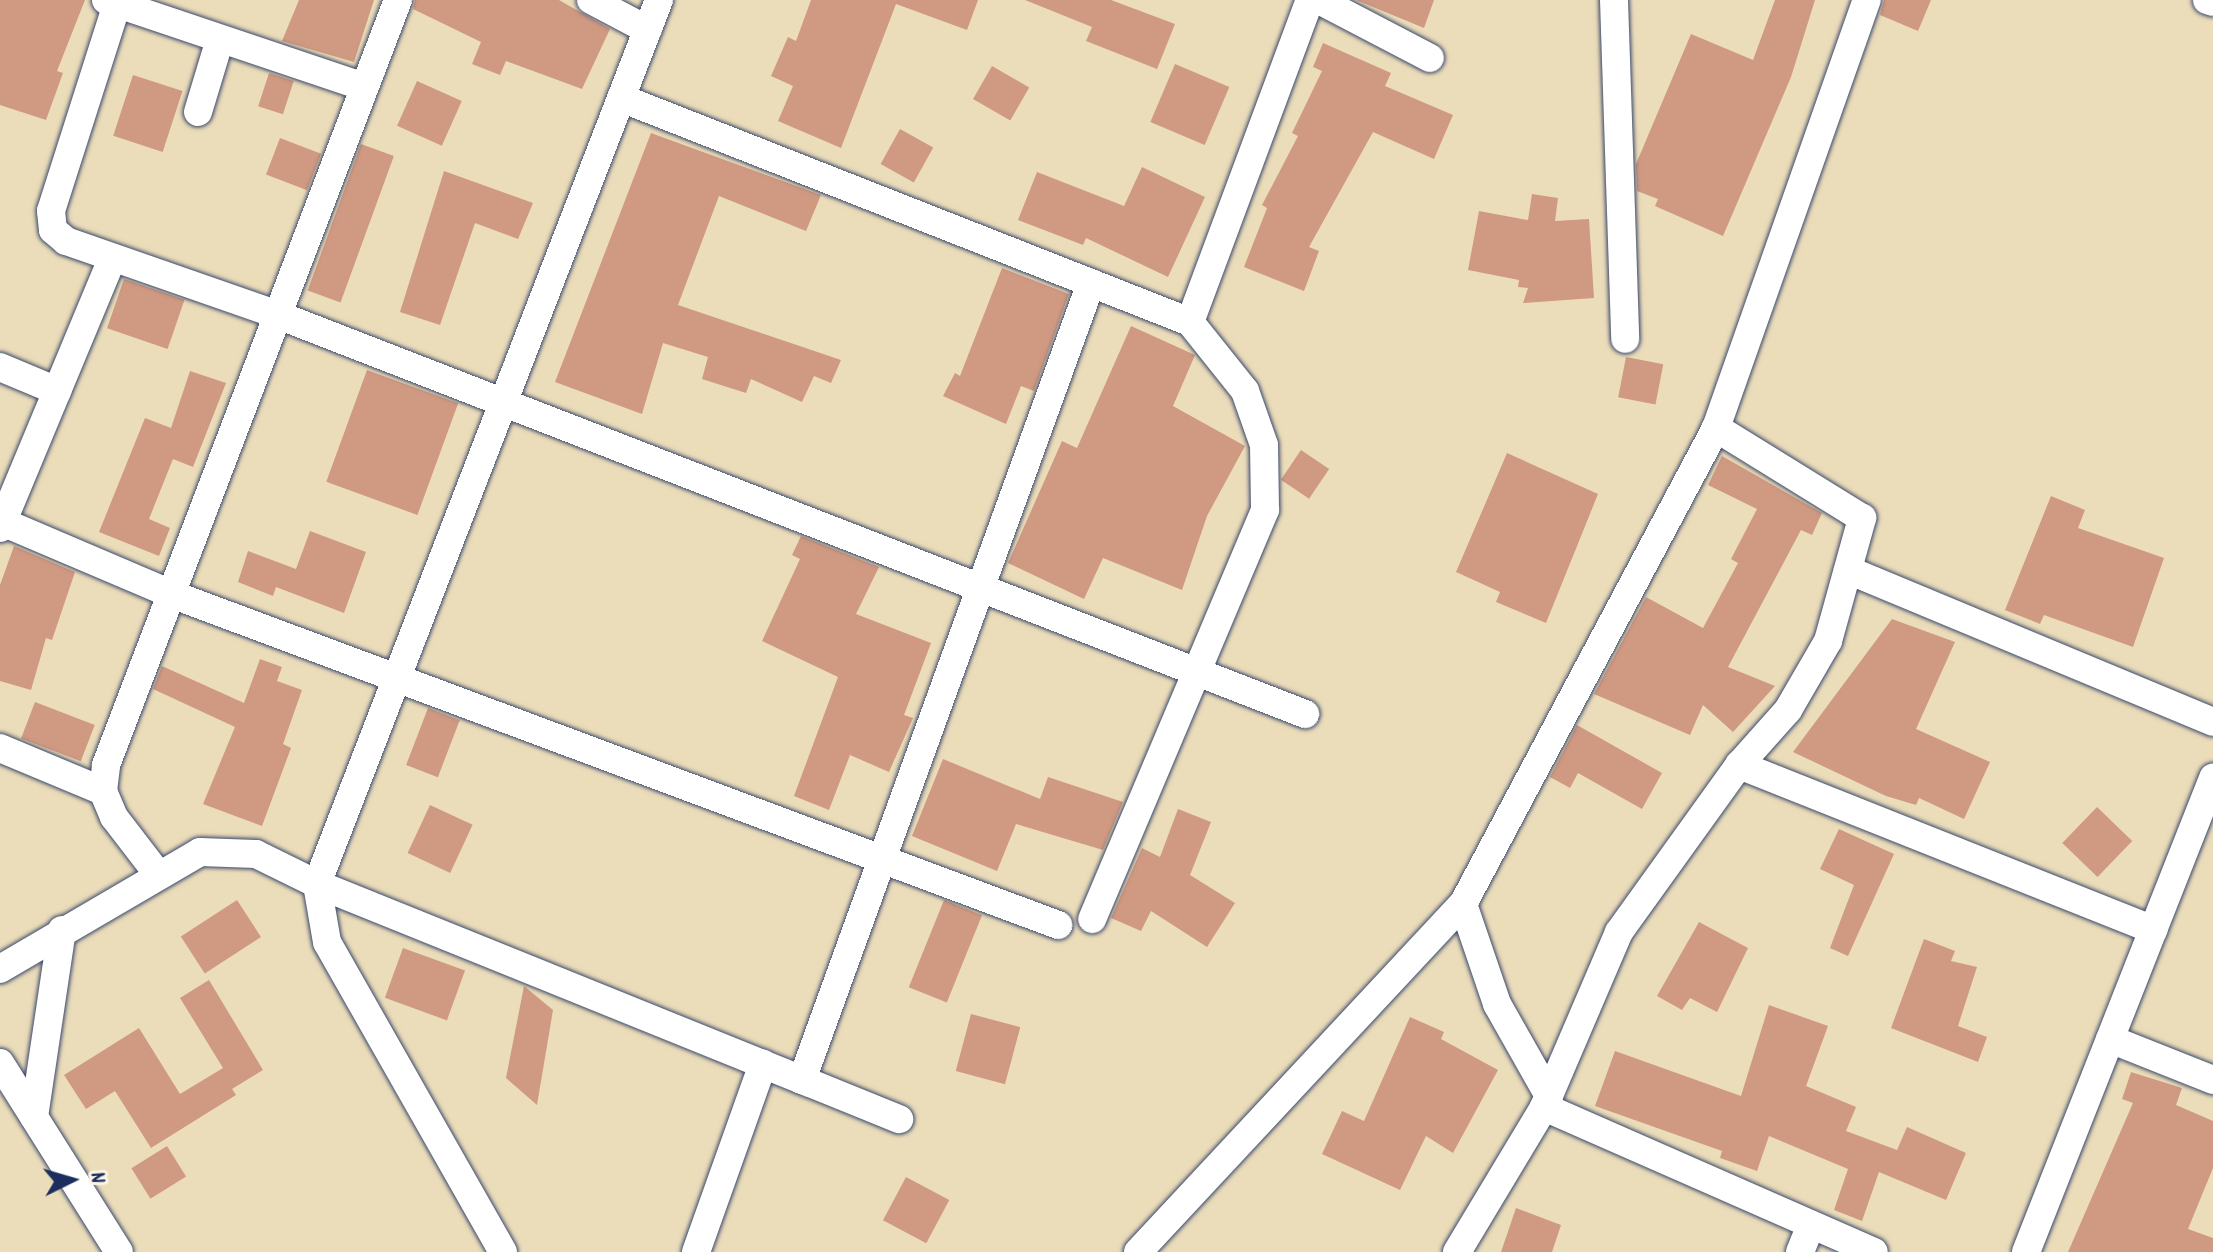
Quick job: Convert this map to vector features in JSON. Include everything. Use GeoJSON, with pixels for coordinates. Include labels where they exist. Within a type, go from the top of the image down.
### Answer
{"type":"FeatureCollection","features":[{"type":"Feature","properties":{"kind":"street"},"geometry":{"type":"LineString","coordinates":[[157,873],[114,817],[103,791],[106,765],[398,0]]}},
{"type":"Feature","properties":{"kind":"street"},"geometry":{"type":"LineString","coordinates":[[591,0],[648,30]]}},
{"type":"Feature","properties":{"kind":"street"},"geometry":{"type":"LineString","coordinates":[[503,1252],[327,942],[317,884],[659,0]]}},
{"type":"Feature","properties":{"kind":"street"},"geometry":{"type":"LineString","coordinates":[[1190,322],[1310,0]]}},
{"type":"Feature","properties":{"kind":"street"},"geometry":{"type":"LineString","coordinates":[[1319,0],[1430,58]]}},
{"type":"Feature","properties":{"kind":"street"},"geometry":{"type":"LineString","coordinates":[[1614,0],[1625,339]]}},
{"type":"Feature","properties":{"kind":"street"},"geometry":{"type":"LineString","coordinates":[[1138,1252],[1463,904],[1716,428],[1867,0]]}},
{"type":"Feature","properties":{"kind":"street"},"geometry":{"type":"LineString","coordinates":[[2207,0],[2213,2]]}},
{"type":"Feature","properties":{"kind":"street"},"geometry":{"type":"LineString","coordinates":[[364,87],[112,2],[51,211],[53,230],[66,241],[112,259],[278,315],[1305,714]]}},
{"type":"Feature","properties":{"kind":"street"},"geometry":{"type":"LineString","coordinates":[[198,112],[220,39]]}},
{"type":"Feature","properties":{"kind":"street"},"geometry":{"type":"LineString","coordinates":[[621,98],[1190,322],[1245,391],[1264,445],[1265,510],[1199,673],[1092,919]]}},
{"type":"Feature","properties":{"kind":"street"},"geometry":{"type":"LineString","coordinates":[[112,259],[1,523],[171,594],[881,862],[1058,925]]}},
{"type":"Feature","properties":{"kind":"street"},"geometry":{"type":"LineString","coordinates":[[802,1080],[1091,283]]}},
{"type":"Feature","properties":{"kind":"street"},"geometry":{"type":"LineString","coordinates":[[0,367],[57,391]]}},
{"type":"Feature","properties":{"kind":"street"},"geometry":{"type":"LineString","coordinates":[[1457,1252],[1546,1102],[1619,932],[1739,765],[1788,710],[1815,668],[1863,526],[1858,512],[1716,428]]}},
{"type":"Feature","properties":{"kind":"street"},"geometry":{"type":"LineString","coordinates":[[1848,570],[2213,722]]}},
{"type":"Feature","properties":{"kind":"street"},"geometry":{"type":"LineString","coordinates":[[0,748],[103,791]]}},
{"type":"Feature","properties":{"kind":"street"},"geometry":{"type":"LineString","coordinates":[[1739,765],[2153,930]]}},
{"type":"Feature","properties":{"kind":"street"},"geometry":{"type":"LineString","coordinates":[[2026,1252],[2213,778]]}},
{"type":"Feature","properties":{"kind":"street"},"geometry":{"type":"LineString","coordinates":[[0,969],[157,873],[200,852],[228,850],[256,854],[317,884],[899,1119]]}},
{"type":"Feature","properties":{"kind":"street"},"geometry":{"type":"LineString","coordinates":[[1463,904],[1497,1004],[1546,1102],[1805,1240],[1874,1252]]}},
{"type":"Feature","properties":{"kind":"street"},"geometry":{"type":"LineString","coordinates":[[34,1117],[62,930]]}},
{"type":"Feature","properties":{"kind":"street"},"geometry":{"type":"LineString","coordinates":[[2110,1039],[2213,1080]]}},
{"type":"Feature","properties":{"kind":"street"},"geometry":{"type":"LineString","coordinates":[[0,1063],[118,1252]]}},
{"type":"Feature","properties":{"kind":"street"},"geometry":{"type":"LineString","coordinates":[[696,1252],[763,1064]]}},
{"type":"Feature","properties":{"kind":"building"},"geometry":{"type":"Polygon","coordinates":[[[0,0],[85,0],[57,71],[63,73],[46,120],[0,105],[0,0]]]}},
{"type":"Feature","properties":{"kind":"building"},"geometry":{"type":"Polygon","coordinates":[[[299,0],[374,0],[354,62],[282,41],[299,0]]]}},
{"type":"Feature","properties":{"kind":"building"},"geometry":{"type":"Polygon","coordinates":[[[415,0],[559,0],[610,29],[582,89],[506,61],[500,75],[472,64],[481,42],[413,9],[415,0]]]}},
{"type":"Feature","properties":{"kind":"building"},"geometry":{"type":"Polygon","coordinates":[[[811,0],[978,0],[967,30],[896,4],[841,148],[778,121],[793,86],[771,76],[788,37],[796,41],[811,0]]]}},
{"type":"Feature","properties":{"kind":"building"},"geometry":{"type":"Polygon","coordinates":[[[1025,0],[1111,0],[1175,24],[1157,69],[1086,41],[1092,27],[1025,0]]]}},
{"type":"Feature","properties":{"kind":"building"},"geometry":{"type":"Polygon","coordinates":[[[1356,0],[1434,0],[1424,28],[1356,0]]]}},
{"type":"Feature","properties":{"kind":"building"},"geometry":{"type":"Polygon","coordinates":[[[1775,0],[1815,0],[1791,77],[1723,236],[1655,206],[1658,199],[1637,191],[1636,164],[1691,34],[1753,60],[1775,0]]]}},
{"type":"Feature","properties":{"kind":"building"},"geometry":{"type":"Polygon","coordinates":[[[1884,0],[1931,0],[1918,31],[1880,15],[1884,0]]]}},
{"type":"Feature","properties":{"kind":"building"},"geometry":{"type":"Polygon","coordinates":[[[1323,43],[1391,73],[1385,86],[1453,115],[1434,159],[1373,132],[1309,247],[1319,251],[1304,291],[1244,267],[1267,208],[1262,205],[1298,136],[1292,133],[1322,71],[1313,67],[1323,43]]]}},
{"type":"Feature","properties":{"kind":"building"},"geometry":{"type":"Polygon","coordinates":[[[1175,64],[1229,87],[1205,145],[1150,122],[1175,64]]]}},
{"type":"Feature","properties":{"kind":"building"},"geometry":{"type":"Polygon","coordinates":[[[992,66],[1029,87],[1010,120],[973,99],[992,66]]]}},
{"type":"Feature","properties":{"kind":"building"},"geometry":{"type":"Polygon","coordinates":[[[269,73],[294,81],[283,114],[258,106],[269,73]]]}},
{"type":"Feature","properties":{"kind":"building"},"geometry":{"type":"Polygon","coordinates":[[[133,75],[182,91],[163,152],[113,136],[133,75]]]}},
{"type":"Feature","properties":{"kind":"building"},"geometry":{"type":"Polygon","coordinates":[[[417,81],[462,101],[442,146],[397,126],[417,81]]]}},
{"type":"Feature","properties":{"kind":"building"},"geometry":{"type":"Polygon","coordinates":[[[900,129],[933,147],[914,182],[881,164],[900,129]]]}},
{"type":"Feature","properties":{"kind":"building"},"geometry":{"type":"Polygon","coordinates":[[[651,133],[821,195],[806,231],[719,196],[678,305],[841,360],[831,383],[814,376],[802,402],[751,379],[746,393],[702,379],[708,357],[663,343],[642,414],[555,382],[651,133]]]}},
{"type":"Feature","properties":{"kind":"building"},"geometry":{"type":"Polygon","coordinates":[[[280,138],[321,154],[307,190],[266,174],[280,138]]]}},
{"type":"Feature","properties":{"kind":"building"},"geometry":{"type":"Polygon","coordinates":[[[361,144],[394,156],[341,303],[308,291],[361,144]]]}},
{"type":"Feature","properties":{"kind":"building"},"geometry":{"type":"Polygon","coordinates":[[[1142,167],[1205,197],[1168,277],[1086,238],[1083,245],[1018,220],[1037,172],[1124,206],[1142,167]]]}},
{"type":"Feature","properties":{"kind":"building"},"geometry":{"type":"Polygon","coordinates":[[[444,171],[533,203],[518,239],[475,223],[440,325],[400,312],[444,171]]]}},
{"type":"Feature","properties":{"kind":"building"},"geometry":{"type":"Polygon","coordinates":[[[1532,194],[1558,198],[1555,221],[1589,219],[1594,298],[1523,303],[1528,288],[1518,287],[1519,280],[1468,270],[1479,211],[1528,220],[1532,194]]]}},
{"type":"Feature","properties":{"kind":"building"},"geometry":{"type":"Polygon","coordinates":[[[1002,268],[1069,294],[1034,391],[1021,386],[1006,424],[943,396],[955,373],[960,376],[1002,268]]]}},
{"type":"Feature","properties":{"kind":"building"},"geometry":{"type":"Polygon","coordinates":[[[124,279],[185,300],[168,349],[107,328],[124,279]]]}},
{"type":"Feature","properties":{"kind":"building"},"geometry":{"type":"Polygon","coordinates":[[[1131,326],[1195,355],[1173,406],[1245,446],[1207,516],[1182,590],[1103,558],[1084,599],[1008,563],[1062,441],[1077,448],[1131,326]]]}},
{"type":"Feature","properties":{"kind":"building"},"geometry":{"type":"Polygon","coordinates":[[[1626,357],[1663,364],[1655,404],[1618,397],[1626,357]]]}},
{"type":"Feature","properties":{"kind":"building"},"geometry":{"type":"Polygon","coordinates":[[[367,370],[458,403],[417,515],[326,482],[367,370]]]}},
{"type":"Feature","properties":{"kind":"building"},"geometry":{"type":"Polygon","coordinates":[[[190,371],[226,383],[193,467],[173,459],[149,519],[170,528],[159,556],[99,532],[145,418],[171,428],[190,371]]]}},
{"type":"Feature","properties":{"kind":"building"},"geometry":{"type":"Polygon","coordinates":[[[1301,450],[1329,469],[1309,499],[1281,480],[1301,450]]]}},
{"type":"Feature","properties":{"kind":"building"},"geometry":{"type":"Polygon","coordinates":[[[1507,453],[1598,494],[1546,623],[1496,602],[1500,592],[1456,572],[1507,453]]]}},
{"type":"Feature","properties":{"kind":"building"},"geometry":{"type":"Polygon","coordinates":[[[1722,456],[1822,513],[1812,535],[1801,530],[1728,667],[1775,686],[1733,732],[1703,705],[1690,735],[1594,694],[1646,597],[1703,628],[1738,563],[1731,559],[1757,509],[1708,485],[1722,456]]]}},
{"type":"Feature","properties":{"kind":"building"},"geometry":{"type":"Polygon","coordinates":[[[2051,496],[2085,510],[2078,528],[2164,558],[2133,647],[2044,615],[2040,624],[2005,610],[2051,496]]]}},
{"type":"Feature","properties":{"kind":"building"},"geometry":{"type":"Polygon","coordinates":[[[310,531],[366,552],[344,613],[276,587],[273,596],[238,582],[248,551],[296,569],[310,531]]]}},
{"type":"Feature","properties":{"kind":"building"},"geometry":{"type":"Polygon","coordinates":[[[801,536],[879,567],[856,614],[931,643],[904,715],[913,718],[889,772],[850,755],[829,810],[794,796],[838,677],[762,641],[800,559],[792,555],[801,536]]]}},
{"type":"Feature","properties":{"kind":"building"},"geometry":{"type":"Polygon","coordinates":[[[14,546],[75,572],[52,640],[46,638],[31,690],[0,681],[0,585],[14,546]]]}},
{"type":"Feature","properties":{"kind":"building"},"geometry":{"type":"Polygon","coordinates":[[[1892,619],[1955,642],[1916,729],[1990,762],[1964,819],[1919,798],[1916,805],[1886,796],[1793,752],[1892,619]]]}},
{"type":"Feature","properties":{"kind":"building"},"geometry":{"type":"Polygon","coordinates":[[[260,659],[282,667],[277,681],[302,690],[283,744],[291,748],[262,826],[203,804],[235,727],[153,689],[162,666],[244,703],[260,659]]]}},
{"type":"Feature","properties":{"kind":"building"},"geometry":{"type":"Polygon","coordinates":[[[35,702],[95,725],[81,761],[21,738],[35,702]]]}},
{"type":"Feature","properties":{"kind":"building"},"geometry":{"type":"Polygon","coordinates":[[[428,708],[460,720],[438,777],[406,765],[428,708]]]}},
{"type":"Feature","properties":{"kind":"building"},"geometry":{"type":"Polygon","coordinates":[[[1577,725],[1662,773],[1642,809],[1578,773],[1570,788],[1550,777],[1577,725]]]}},
{"type":"Feature","properties":{"kind":"building"},"geometry":{"type":"Polygon","coordinates":[[[943,759],[1040,799],[1048,777],[1123,802],[1103,850],[1016,824],[997,871],[912,836],[943,759]]]}},
{"type":"Feature","properties":{"kind":"building"},"geometry":{"type":"Polygon","coordinates":[[[430,805],[473,825],[450,873],[408,853],[430,805]]]}},
{"type":"Feature","properties":{"kind":"building"},"geometry":{"type":"Polygon","coordinates":[[[2097,807],[2132,841],[2098,877],[2062,843],[2097,807]]]}},
{"type":"Feature","properties":{"kind":"building"},"geometry":{"type":"Polygon","coordinates":[[[1178,809],[1211,822],[1190,875],[1235,903],[1207,947],[1151,911],[1141,931],[1111,918],[1142,848],[1160,857],[1178,809]]]}},
{"type":"Feature","properties":{"kind":"building"},"geometry":{"type":"Polygon","coordinates":[[[1839,829],[1894,854],[1848,956],[1830,948],[1854,885],[1820,869],[1839,829]]]}},
{"type":"Feature","properties":{"kind":"building"},"geometry":{"type":"Polygon","coordinates":[[[237,900],[261,937],[205,973],[181,936],[237,900]]]}},
{"type":"Feature","properties":{"kind":"building"},"geometry":{"type":"Polygon","coordinates":[[[944,900],[982,915],[947,1003],[909,987],[944,900]]]}},
{"type":"Feature","properties":{"kind":"building"},"geometry":{"type":"Polygon","coordinates":[[[1699,922],[1748,948],[1717,1012],[1690,998],[1682,1010],[1657,996],[1699,922]]]}},
{"type":"Feature","properties":{"kind":"building"},"geometry":{"type":"Polygon","coordinates":[[[1924,939],[1955,951],[1951,961],[1977,967],[1958,1026],[1987,1037],[1978,1062],[1891,1028],[1924,939]]]}},
{"type":"Feature","properties":{"kind":"building"},"geometry":{"type":"Polygon","coordinates":[[[403,948],[465,971],[447,1020],[385,998],[403,948]]]}},
{"type":"Feature","properties":{"kind":"building"},"geometry":{"type":"Polygon","coordinates":[[[209,980],[263,1070],[232,1089],[236,1095],[151,1148],[115,1091],[86,1109],[64,1075],[139,1028],[180,1094],[223,1068],[180,998],[209,980]]]}},
{"type":"Feature","properties":{"kind":"building"},"geometry":{"type":"Polygon","coordinates":[[[524,986],[553,1010],[537,1105],[506,1078],[524,986]]]}},
{"type":"Feature","properties":{"kind":"building"},"geometry":{"type":"Polygon","coordinates":[[[1769,1005],[1828,1026],[1806,1086],[1856,1107],[1846,1131],[1897,1150],[1907,1127],[1966,1153],[1946,1200],[1879,1172],[1862,1221],[1834,1210],[1848,1169],[1769,1136],[1757,1171],[1720,1158],[1722,1151],[1595,1106],[1615,1051],[1741,1096],[1769,1005]]]}},
{"type":"Feature","properties":{"kind":"building"},"geometry":{"type":"Polygon","coordinates":[[[971,1014],[1020,1027],[1005,1084],[956,1071],[971,1014]]]}},
{"type":"Feature","properties":{"kind":"building"},"geometry":{"type":"Polygon","coordinates":[[[1410,1017],[1444,1032],[1441,1039],[1498,1070],[1453,1153],[1426,1136],[1400,1190],[1322,1154],[1342,1111],[1364,1121],[1410,1017]]]}},
{"type":"Feature","properties":{"kind":"building"},"geometry":{"type":"Polygon","coordinates":[[[2131,1072],[2182,1088],[2176,1105],[2213,1121],[2213,1168],[2188,1229],[2213,1238],[2213,1252],[2068,1252],[2133,1103],[2122,1099],[2131,1072]]]}},
{"type":"Feature","properties":{"kind":"building"},"geometry":{"type":"Polygon","coordinates":[[[167,1146],[186,1177],[150,1199],[131,1168],[167,1146]]]}},
{"type":"Feature","properties":{"kind":"building"},"geometry":{"type":"Polygon","coordinates":[[[906,1177],[949,1200],[926,1243],[883,1220],[906,1177]]]}},
{"type":"Feature","properties":{"kind":"building"},"geometry":{"type":"Polygon","coordinates":[[[1516,1208],[1561,1225],[1552,1252],[1501,1252],[1516,1208]]]}}]}
